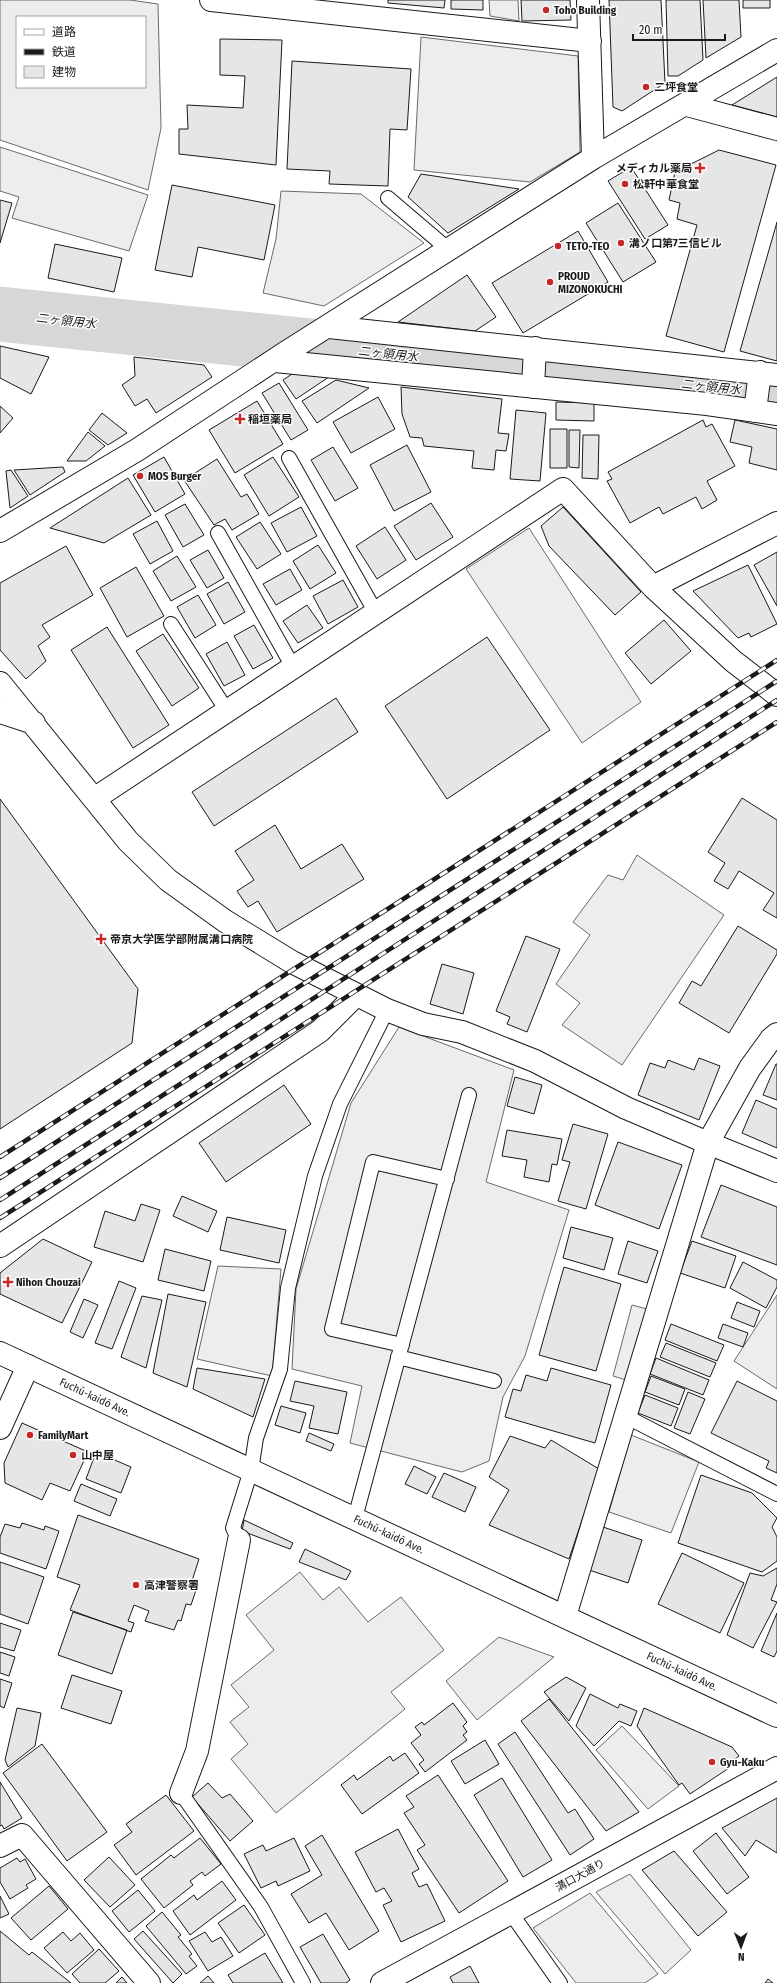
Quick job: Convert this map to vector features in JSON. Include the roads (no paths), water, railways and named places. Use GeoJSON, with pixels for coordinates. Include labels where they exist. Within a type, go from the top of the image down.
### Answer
{"type":"FeatureCollection","features":[{"type":"Feature","properties":{"kind":"main road"},"geometry":{"type":"LineString","coordinates":[[211,0],[590,41]]}},
{"type":"Feature","properties":{"kind":"main road"},"geometry":{"type":"LineString","coordinates":[[588,0],[593,158]]}},
{"type":"Feature","properties":{"kind":"main road"},"geometry":{"type":"LineString","coordinates":[[0,531],[137,450],[322,330],[593,158],[687,105],[777,50]]}},
{"type":"Feature","properties":{"kind":"main road"},"geometry":{"type":"LineString","coordinates":[[687,105],[777,129]]}},
{"type":"Feature","properties":{"kind":"main road"},"geometry":{"type":"LineString","coordinates":[[322,330],[535,348],[769,373],[755,411]]}},
{"type":"Feature","properties":{"kind":"main road"},"geometry":{"type":"LineString","coordinates":[[533,387],[535,348]]}},
{"type":"Feature","properties":{"kind":"main road"},"geometry":{"type":"LineString","coordinates":[[280,357],[533,387],[707,404],[777,414]]}},
{"type":"Feature","properties":{"kind":"main road"},"geometry":{"type":"LineString","coordinates":[[94,799],[563,489],[653,587],[733,661],[777,695]]}},
{"type":"Feature","properties":{"kind":"main road"},"geometry":{"type":"LineString","coordinates":[[653,587],[777,523]]}},
{"type":"Feature","properties":{"kind":"main road"},"geometry":{"type":"LineString","coordinates":[[0,684],[34,723],[128,842],[168,880],[225,921],[292,962],[387,1010],[422,1024],[462,1032],[535,1060],[626,1108],[777,1171]]}},
{"type":"Feature","properties":{"kind":"main road"},"geometry":{"type":"LineString","coordinates":[[0,712],[34,723]]}},
{"type":"Feature","properties":{"kind":"main road"},"geometry":{"type":"LineString","coordinates":[[0,1246],[320,1031],[356,994]]}},
{"type":"Feature","properties":{"kind":"main road"},"geometry":{"type":"LineString","coordinates":[[565,1616],[708,1143],[750,1068],[771,1039],[777,1034]]}},
{"type":"Feature","properties":{"kind":"main road","name":"Fuchū-kaidō Ave."},"geometry":{"type":"LineString","coordinates":[[0,1353],[777,1716]]}},
{"type":"Feature","properties":{"kind":"main road"},"geometry":{"type":"LineString","coordinates":[[0,1428],[28,1366]]}},
{"type":"Feature","properties":{"kind":"main road"},"geometry":{"type":"LineString","coordinates":[[181,1794],[197,1751],[239,1540]]}},
{"type":"Feature","properties":{"kind":"main road","name":"溝口大通り"},"geometry":{"type":"LineString","coordinates":[[382,1983],[777,1768]]}},
{"type":"Feature","properties":{"kind":"main road"},"geometry":{"type":"LineString","coordinates":[[0,1846],[22,1835],[149,1983]]}},
{"type":"Feature","properties":{"kind":"lane"},"geometry":{"type":"LineString","coordinates":[[388,198],[449,250]]}},
{"type":"Feature","properties":{"kind":"lane"},"geometry":{"type":"LineString","coordinates":[[288,458],[376,613]]}},
{"type":"Feature","properties":{"kind":"lane"},"geometry":{"type":"LineString","coordinates":[[218,533],[293,667]]}},
{"type":"Feature","properties":{"kind":"lane"},"geometry":{"type":"LineString","coordinates":[[171,624],[227,711]]}},
{"type":"Feature","properties":{"kind":"lane"},"geometry":{"type":"LineString","coordinates":[[239,1540],[233,1528],[251,1470],[256,1438],[280,1369],[288,1288],[315,1176],[340,1104],[387,1010]]}},
{"type":"Feature","properties":{"kind":"lane"},"geometry":{"type":"LineString","coordinates":[[355,1518],[469,1095]]}},
{"type":"Feature","properties":{"kind":"lane"},"geometry":{"type":"LineString","coordinates":[[447,1179],[374,1162],[332,1329],[494,1381]]}},
{"type":"Feature","properties":{"kind":"lane"},"geometry":{"type":"LineString","coordinates":[[625,1416],[777,1494]]}},
{"type":"Feature","properties":{"kind":"lane"},"geometry":{"type":"LineString","coordinates":[[181,1794],[261,1908],[303,1983]]}},
{"type":"Feature","properties":{"kind":"lane"},"geometry":{"type":"LineString","coordinates":[[511,1913],[560,1983]]}},
{"type":"Feature","properties":{"kind":"waterway","name":"二ヶ領用水"},"geometry":{"type":"LineString","coordinates":[[0,314],[777,394]]}},
{"type":"Feature","properties":{"kind":"railway"},"geometry":{"type":"LineString","coordinates":[[0,1157],[777,660]]}},
{"type":"Feature","properties":{"kind":"railway"},"geometry":{"type":"LineString","coordinates":[[0,1178],[777,681]]}},
{"type":"Feature","properties":{"kind":"railway"},"geometry":{"type":"LineString","coordinates":[[0,1200],[777,700]]}},
{"type":"Feature","properties":{"kind":"railway"},"geometry":{"type":"LineString","coordinates":[[0,1218],[777,722]]}},
{"type":"Feature","properties":{"kind":"place","name":"Toho Building"},"geometry":{"type":"Point","coordinates":[546,10]}},
{"type":"Feature","properties":{"kind":"place","name":"二坪食堂"},"geometry":{"type":"Point","coordinates":[646,87]}},
{"type":"Feature","properties":{"kind":"place","name":"メディカル薬局"},"geometry":{"type":"Point","coordinates":[700,168]}},
{"type":"Feature","properties":{"kind":"place","name":"松軒中華食堂"},"geometry":{"type":"Point","coordinates":[625,184]}},
{"type":"Feature","properties":{"kind":"place","name":"溝ノ口第7三信ビル"},"geometry":{"type":"Point","coordinates":[621,243]}},
{"type":"Feature","properties":{"kind":"place","name":"TETO-TEO"},"geometry":{"type":"Point","coordinates":[558,246]}},
{"type":"Feature","properties":{"kind":"place","name":"PROUD MIZONOKUCHI"},"geometry":{"type":"Point","coordinates":[550,282]}},
{"type":"Feature","properties":{"kind":"place","name":"稲垣薬局"},"geometry":{"type":"Point","coordinates":[240,419]}},
{"type":"Feature","properties":{"kind":"place","name":"MOS Burger"},"geometry":{"type":"Point","coordinates":[140,476]}},
{"type":"Feature","properties":{"kind":"place","name":"帝京大学医学部附属溝口病院"},"geometry":{"type":"Point","coordinates":[101,939]}},
{"type":"Feature","properties":{"kind":"place","name":"Nihon Chouzai"},"geometry":{"type":"Point","coordinates":[8,1282]}},
{"type":"Feature","properties":{"kind":"place","name":"FamilyMart"},"geometry":{"type":"Point","coordinates":[30,1435]}},
{"type":"Feature","properties":{"kind":"place","name":"山中屋"},"geometry":{"type":"Point","coordinates":[73,1455]}},
{"type":"Feature","properties":{"kind":"place","name":"高津警察署"},"geometry":{"type":"Point","coordinates":[136,1585]}},
{"type":"Feature","properties":{"kind":"place","name":"Gyu-Kaku"},"geometry":{"type":"Point","coordinates":[712,1762]}}]}
